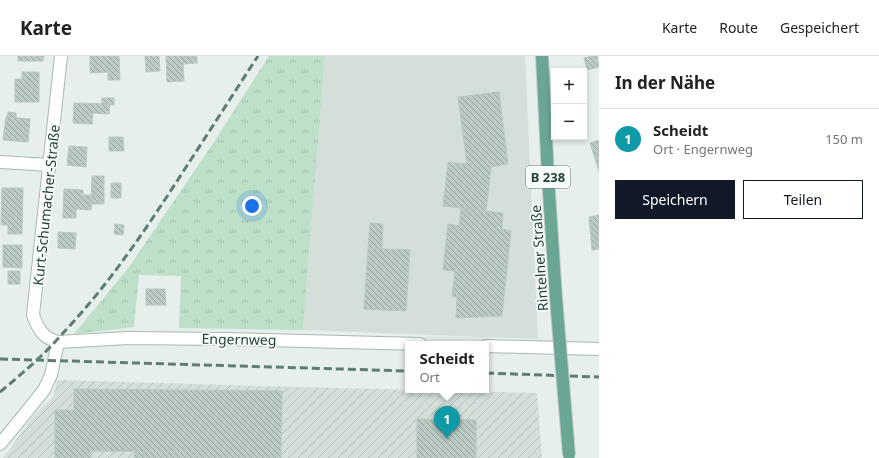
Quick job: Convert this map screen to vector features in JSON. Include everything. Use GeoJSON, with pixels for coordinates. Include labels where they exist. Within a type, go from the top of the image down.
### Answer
{"type":"FeatureCollection","features":[{"type":"Feature","properties":{"kind":"main road","name":"Rintelner Straße"},"geometry":{"type":"LineString","coordinates":[[542,56],[556,298],[569,456]]}},
{"type":"Feature","properties":{"kind":"street","name":"Kurt-Schumacher-Straße"},"geometry":{"type":"LineString","coordinates":[[58,342],[49,340],[37,326],[33,315],[62,56]]}},
{"type":"Feature","properties":{"kind":"street"},"geometry":{"type":"LineString","coordinates":[[0,162],[50,165]]}},
{"type":"Feature","properties":{"kind":"street","name":"Engernweg"},"geometry":{"type":"LineString","coordinates":[[58,342],[128,338],[210,338],[405,344]]}},
{"type":"Feature","properties":{"kind":"street"},"geometry":{"type":"LineString","coordinates":[[0,444],[44,390],[51,375],[58,342]]}},
{"type":"Feature","properties":{"kind":"street"},"geometry":{"type":"LineString","coordinates":[[489,346],[599,349]]}},
{"type":"Feature","properties":{"kind":"shaded area"},"geometry":{"type":"Polygon","coordinates":[[[325,56],[525,56],[538,339],[303,330],[325,56]]]}},
{"type":"Feature","properties":{"kind":"shaded area"},"geometry":{"type":"Polygon","coordinates":[[[57,380],[405,390],[405,393],[489,393],[489,392],[537,393],[542,458],[3,458],[34,415],[53,397],[57,380]]]}},
{"type":"Feature","properties":{"kind":"green space"},"geometry":{"type":"Polygon","coordinates":[[[269,56],[325,56],[303,330],[179,328],[181,276],[139,275],[134,327],[74,334],[129,267],[212,145],[269,56]]]}},
{"type":"Feature","properties":{"kind":"building"},"geometry":{"type":"Polygon","coordinates":[[[18,56],[44,56],[43,61],[18,61],[18,56]]]}},
{"type":"Feature","properties":{"kind":"building"},"geometry":{"type":"Polygon","coordinates":[[[90,56],[119,56],[120,80],[108,80],[108,72],[90,73],[90,56]]]}},
{"type":"Feature","properties":{"kind":"building"},"geometry":{"type":"Polygon","coordinates":[[[145,56],[159,56],[160,71],[146,72],[145,56]]]}},
{"type":"Feature","properties":{"kind":"building"},"geometry":{"type":"Polygon","coordinates":[[[166,56],[197,56],[197,63],[183,64],[184,81],[167,82],[166,56]]]}},
{"type":"Feature","properties":{"kind":"building"},"geometry":{"type":"Polygon","coordinates":[[[597,56],[599,67],[587,70],[584,58],[597,56]]]}},
{"type":"Feature","properties":{"kind":"building"},"geometry":{"type":"Polygon","coordinates":[[[22,72],[39,72],[39,102],[15,102],[15,79],[22,79],[22,72]]]}},
{"type":"Feature","properties":{"kind":"building"},"geometry":{"type":"Polygon","coordinates":[[[499,92],[508,164],[491,167],[486,211],[443,206],[448,162],[467,164],[458,97],[499,92]]]}},
{"type":"Feature","properties":{"kind":"building"},"geometry":{"type":"Polygon","coordinates":[[[102,98],[114,98],[114,105],[102,104],[102,98]]]}},
{"type":"Feature","properties":{"kind":"building"},"geometry":{"type":"Polygon","coordinates":[[[74,103],[110,104],[109,114],[93,113],[92,124],[73,123],[74,103]]]}},
{"type":"Feature","properties":{"kind":"building"},"geometry":{"type":"Polygon","coordinates":[[[8,112],[16,113],[16,118],[7,117],[8,112]]]}},
{"type":"Feature","properties":{"kind":"building"},"geometry":{"type":"Polygon","coordinates":[[[6,117],[30,119],[28,142],[3,140],[6,117]]]}},
{"type":"Feature","properties":{"kind":"building"},"geometry":{"type":"Polygon","coordinates":[[[109,137],[123,137],[124,151],[109,151],[109,137]]]}},
{"type":"Feature","properties":{"kind":"building"},"geometry":{"type":"Polygon","coordinates":[[[599,140],[599,171],[590,143],[599,140]]]}},
{"type":"Feature","properties":{"kind":"building"},"geometry":{"type":"Polygon","coordinates":[[[69,146],[87,147],[86,167],[67,165],[69,146]]]}},
{"type":"Feature","properties":{"kind":"building"},"geometry":{"type":"Polygon","coordinates":[[[92,176],[104,176],[104,204],[91,204],[92,176]]]}},
{"type":"Feature","properties":{"kind":"building"},"geometry":{"type":"Polygon","coordinates":[[[111,183],[121,183],[121,198],[111,198],[111,183]]]}},
{"type":"Feature","properties":{"kind":"building"},"geometry":{"type":"Polygon","coordinates":[[[2,188],[23,188],[22,234],[8,234],[8,225],[1,225],[2,188]]]}},
{"type":"Feature","properties":{"kind":"building"},"geometry":{"type":"Polygon","coordinates":[[[64,189],[83,190],[83,195],[92,195],[91,210],[76,209],[76,218],[63,218],[64,189]]]}},
{"type":"Feature","properties":{"kind":"building"},"geometry":{"type":"Polygon","coordinates":[[[461,208],[503,213],[502,229],[511,231],[502,316],[456,318],[457,297],[452,296],[455,271],[443,270],[448,224],[459,226],[461,208]]]}},
{"type":"Feature","properties":{"kind":"building"},"geometry":{"type":"Polygon","coordinates":[[[599,215],[599,249],[592,250],[589,217],[599,215]]]}},
{"type":"Feature","properties":{"kind":"building"},"geometry":{"type":"Polygon","coordinates":[[[370,223],[383,224],[382,249],[368,248],[370,223]]]}},
{"type":"Feature","properties":{"kind":"building"},"geometry":{"type":"Polygon","coordinates":[[[115,224],[124,225],[123,235],[114,234],[115,224]]]}},
{"type":"Feature","properties":{"kind":"building"},"geometry":{"type":"Polygon","coordinates":[[[58,232],[76,233],[75,249],[58,248],[58,232]]]}},
{"type":"Feature","properties":{"kind":"building"},"geometry":{"type":"Polygon","coordinates":[[[3,245],[22,245],[22,268],[3,267],[3,245]]]}},
{"type":"Feature","properties":{"kind":"building"},"geometry":{"type":"Polygon","coordinates":[[[368,248],[410,250],[406,311],[364,309],[368,248]]]}},
{"type":"Feature","properties":{"kind":"building"},"geometry":{"type":"Polygon","coordinates":[[[8,271],[20,271],[20,284],[8,284],[8,271]]]}},
{"type":"Feature","properties":{"kind":"building"},"geometry":{"type":"Polygon","coordinates":[[[146,289],[165,289],[166,305],[146,305],[146,289]]]}},
{"type":"Feature","properties":{"kind":"building"},"geometry":{"type":"Polygon","coordinates":[[[74,389],[282,391],[281,458],[195,458],[196,452],[91,451],[91,458],[55,458],[55,410],[74,410],[74,389]]]}},
{"type":"Feature","properties":{"kind":"building"},"geometry":{"type":"Polygon","coordinates":[[[417,419],[476,420],[476,458],[417,458],[417,419]]]}},
{"type":"Feature","properties":{"kind":"building"},"geometry":{"type":"Polygon","coordinates":[[[135,452],[196,452],[195,458],[134,458],[135,452]]]}},
{"type":"Feature","properties":{"kind":"railway"},"geometry":{"type":"LineString","coordinates":[[0,392],[34,363],[57,340],[99,292],[161,205],[258,56]]}},
{"type":"Feature","properties":{"kind":"railway"},"geometry":{"type":"LineString","coordinates":[[0,359],[405,371]]}},
{"type":"Feature","properties":{"kind":"railway"},"geometry":{"type":"LineString","coordinates":[[489,373],[599,377]]}},
{"type":"Feature","properties":{"kind":"place","name":"Scheidt"},"geometry":{"type":"Point","coordinates":[447,439]}}]}
